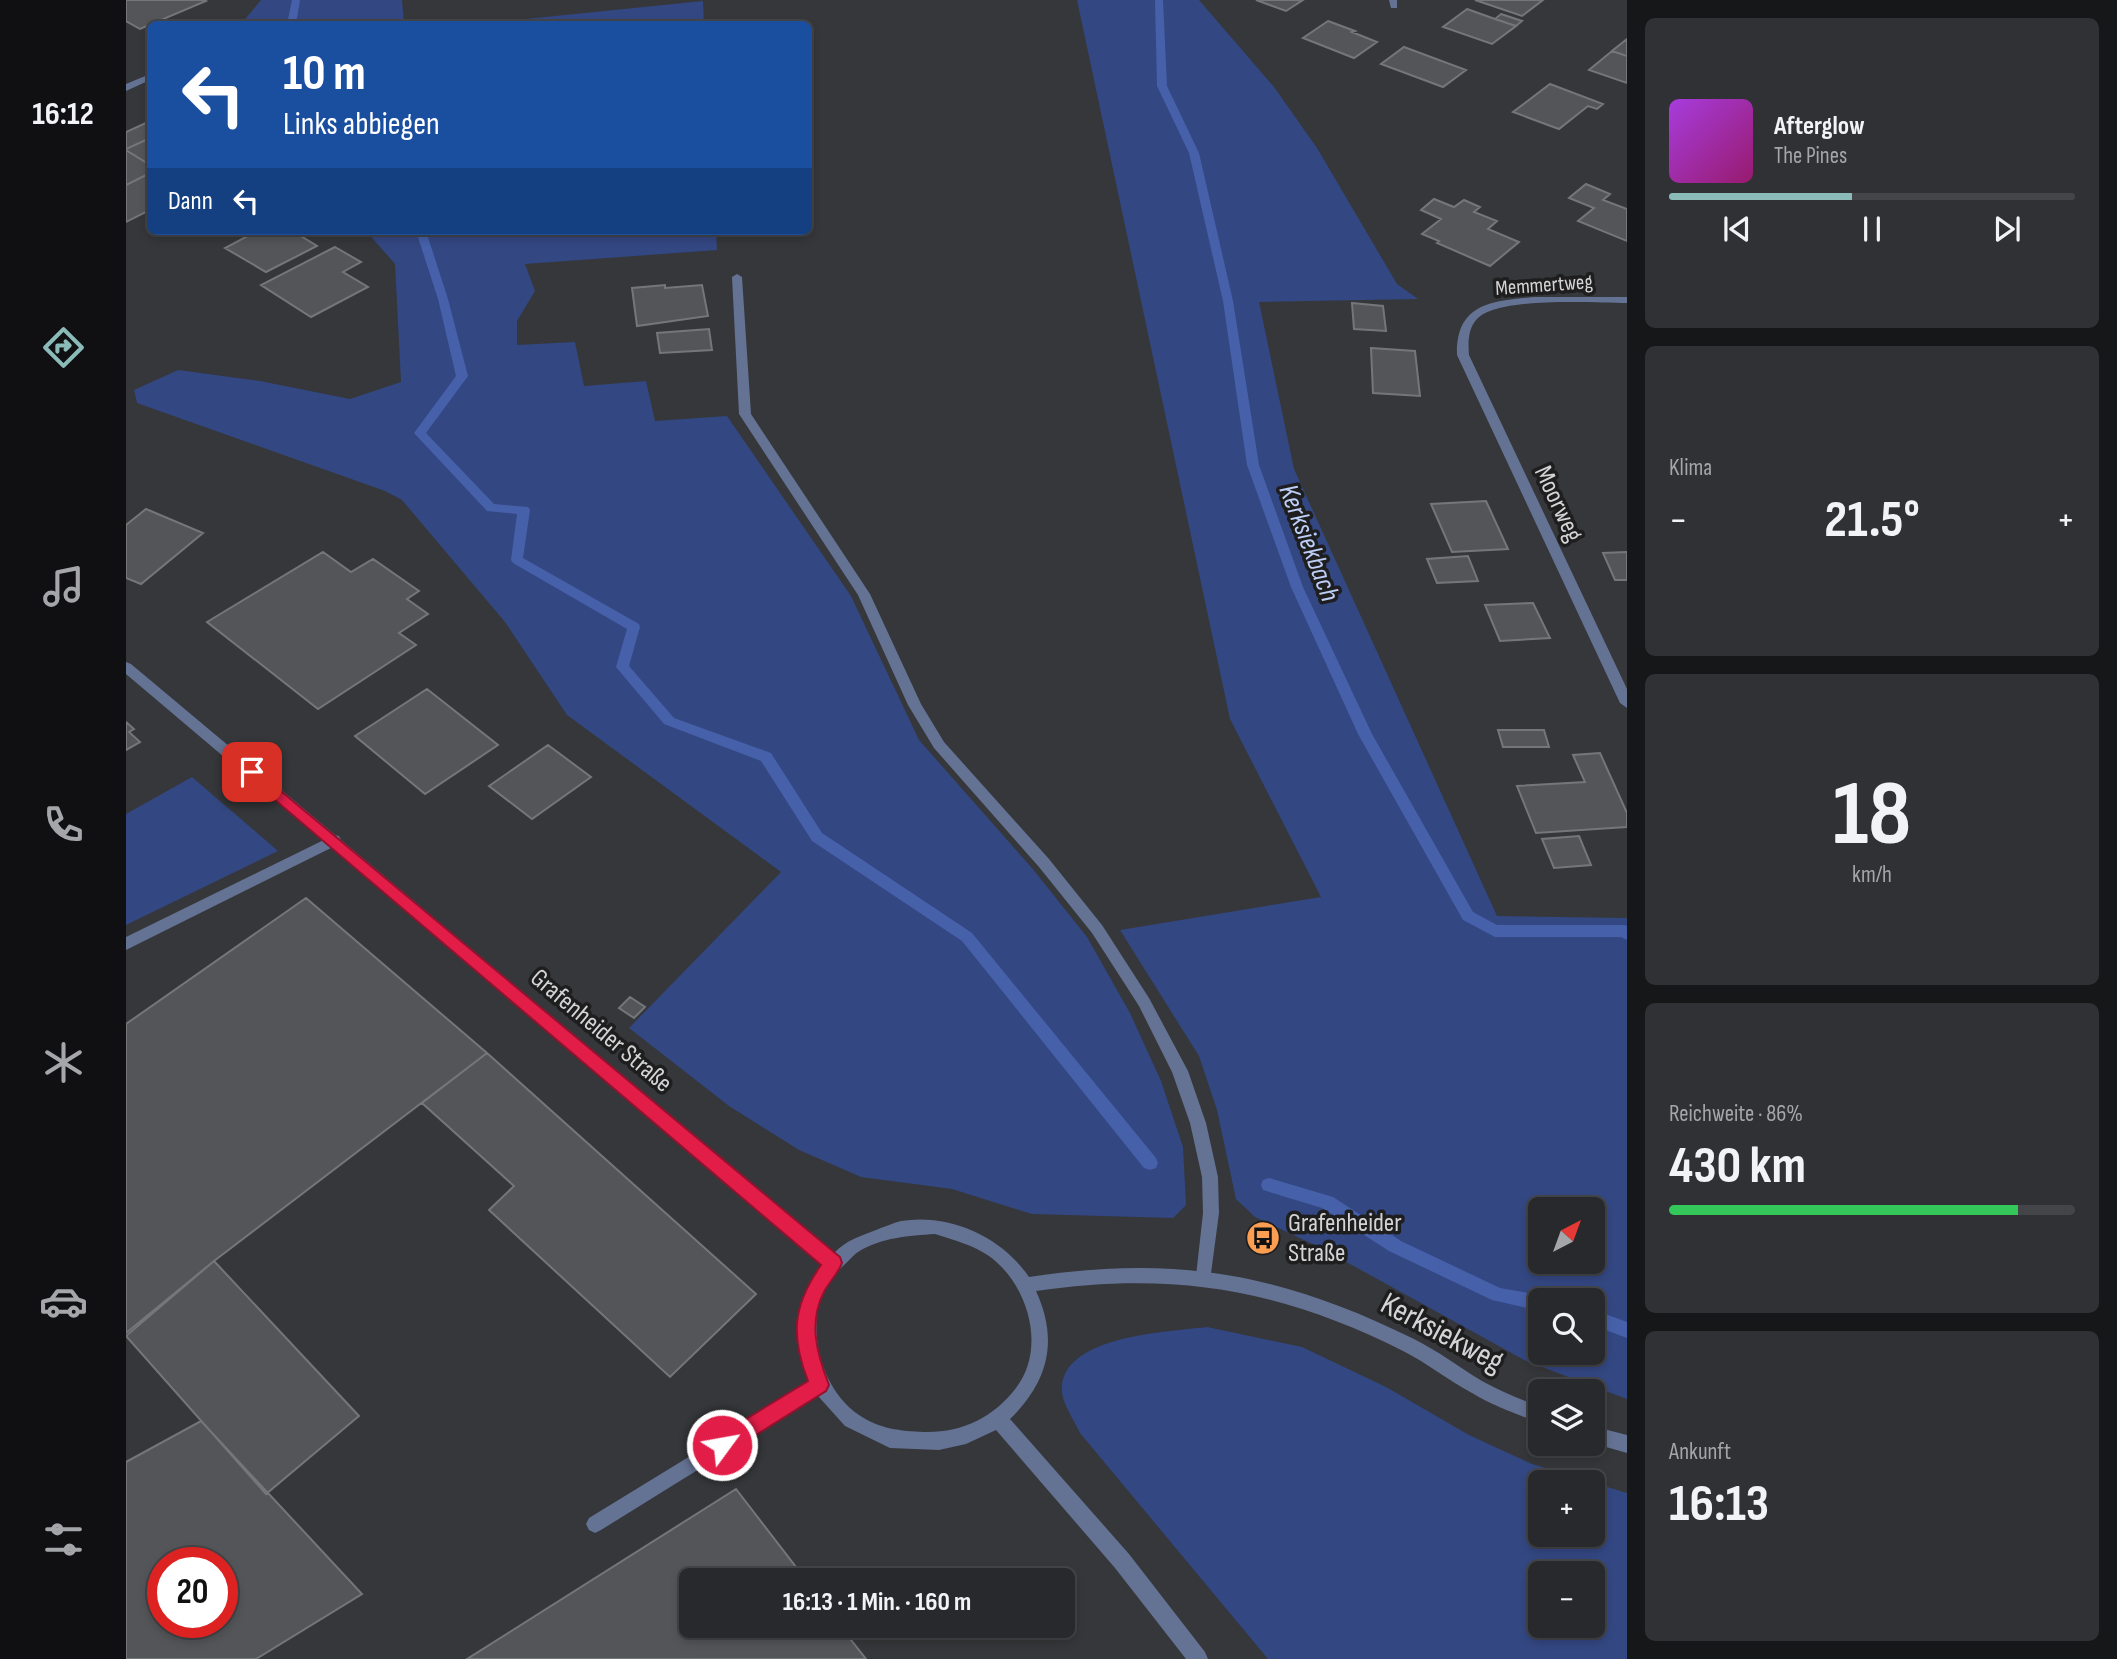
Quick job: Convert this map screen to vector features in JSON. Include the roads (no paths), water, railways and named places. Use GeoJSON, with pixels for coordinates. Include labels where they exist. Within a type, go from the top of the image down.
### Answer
{"type":"FeatureCollection","features":[{"type":"Feature","properties":{"kind":"street"},"geometry":{"type":"LineString","coordinates":[[126,88],[147,78]]}},
{"type":"Feature","properties":{"kind":"street"},"geometry":{"type":"LineString","coordinates":[[737,277],[745,414],[864,594],[915,705],[939,745],[1044,863],[1097,929],[1144,1002],[1180,1071],[1198,1123],[1210,1177],[1211,1213],[1204,1276]]}},
{"type":"Feature","properties":{"kind":"street","name":"Memmertweg"},"geometry":{"type":"LineString","coordinates":[[1469,322],[1483,309],[1511,303],[1627,300]]}},
{"type":"Feature","properties":{"kind":"street","name":"Moorweg"},"geometry":{"type":"LineString","coordinates":[[1469,322],[1462,336],[1463,355],[1627,703]]}},
{"type":"Feature","properties":{"kind":"street","name":"Grafenheider Straße"},"geometry":{"type":"LineString","coordinates":[[126,667],[833,1263]]}},
{"type":"Feature","properties":{"kind":"street"},"geometry":{"type":"LineString","coordinates":[[126,944],[334,840]]}},
{"type":"Feature","properties":{"kind":"street"},"geometry":{"type":"LineString","coordinates":[[935,1227],[971,1237],[992,1250],[1002,1257],[1026,1285],[1039,1320],[1038,1356],[1025,1391],[998,1419],[962,1438],[921,1444],[880,1435],[844,1415],[819,1385],[807,1353],[806,1321],[815,1289],[833,1263],[863,1241],[897,1229],[935,1227]]}},
{"type":"Feature","properties":{"kind":"street","name":"Kerksiekweg"},"geometry":{"type":"LineString","coordinates":[[1026,1285],[1104,1274],[1156,1273],[1204,1276],[1271,1291],[1342,1313],[1410,1345],[1486,1392],[1528,1410]]}},
{"type":"Feature","properties":{"kind":"street"},"geometry":{"type":"LineString","coordinates":[[595,1524],[819,1385]]}},
{"type":"Feature","properties":{"kind":"street"},"geometry":{"type":"LineString","coordinates":[[998,1419],[1122,1561],[1198,1659]]}},
{"type":"Feature","properties":{"kind":"street"},"geometry":{"type":"LineString","coordinates":[[1605,1438],[1627,1444]]}},
{"type":"Feature","properties":{"kind":"waterway"},"geometry":{"type":"LineString","coordinates":[[292,21],[296,0]]}},
{"type":"Feature","properties":{"kind":"waterway","name":"Kerksiekbach"},"geometry":{"type":"LineString","coordinates":[[1159,0],[1162,86],[1194,153],[1228,301],[1253,465],[1297,587],[1365,734],[1468,916],[1495,931],[1624,931],[1627,934]]}},
{"type":"Feature","properties":{"kind":"waterway"},"geometry":{"type":"LineString","coordinates":[[422,235],[443,299],[462,376],[420,433],[491,508],[524,510],[517,560],[634,627],[622,667],[669,721],[766,757],[817,837],[967,937],[1150,1163]]}},
{"type":"Feature","properties":{"kind":"waterway"},"geometry":{"type":"LineString","coordinates":[[1269,1185],[1327,1202],[1395,1246],[1498,1295],[1528,1301]]}},
{"type":"Feature","properties":{"kind":"waterway"},"geometry":{"type":"LineString","coordinates":[[1605,1322],[1627,1330]]}},
{"type":"Feature","properties":{"kind":"place","name":"Grafenheider Straße"},"geometry":{"type":"Point","coordinates":[1263,1238]}}]}
